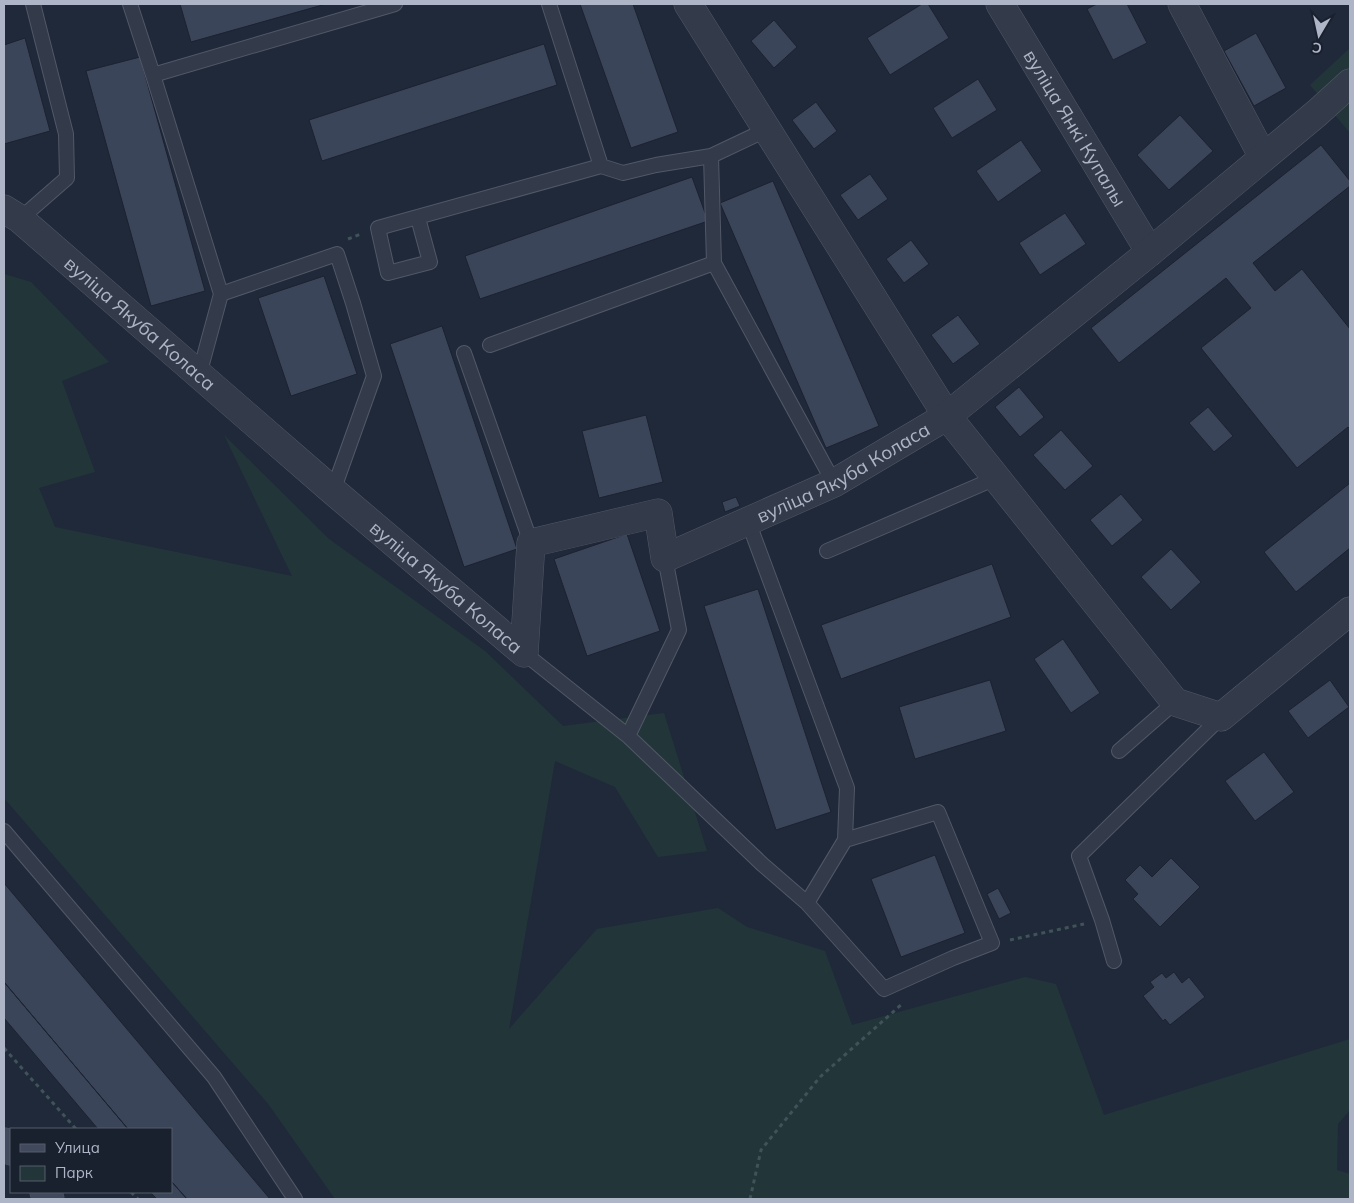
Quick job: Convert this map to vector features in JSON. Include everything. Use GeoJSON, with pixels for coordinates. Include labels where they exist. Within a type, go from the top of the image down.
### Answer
{"type":"FeatureCollection","features":[{"type":"Feature","properties":{"kind":"street","name":"вуліца Якуба Коласа"},"geometry":{"type":"LineString","coordinates":[[688,4],[947,416],[1175,702]]}},
{"type":"Feature","properties":{"kind":"street","name":"вуліца Янкі Купалы"},"geometry":{"type":"LineString","coordinates":[[1000,4],[1150,252]]}},
{"type":"Feature","properties":{"kind":"street"},"geometry":{"type":"LineString","coordinates":[[1182,4],[1263,157]]}},
{"type":"Feature","properties":{"kind":"street"},"geometry":{"type":"LineString","coordinates":[[947,416],[1150,252],[1350,84]]}},
{"type":"Feature","properties":{"kind":"street","name":"вуліца Якуба Коласа"},"geometry":{"type":"LineString","coordinates":[[12,214],[524,653]]}},
{"type":"Feature","properties":{"kind":"street","name":"вуліца Якуба Коласа"},"geometry":{"type":"LineString","coordinates":[[665,558],[834,483],[947,416]]}},
{"type":"Feature","properties":{"kind":"street"},"geometry":{"type":"LineString","coordinates":[[531,543],[658,513],[665,558]]}},
{"type":"Feature","properties":{"kind":"street","name":"вуліца Якуба Коласа"},"geometry":{"type":"LineString","coordinates":[[524,653],[531,543]]}},
{"type":"Feature","properties":{"kind":"street"},"geometry":{"type":"LineString","coordinates":[[1175,702],[1221,717],[1350,611]]}},
{"type":"Feature","properties":{"kind":"lane"},"geometry":{"type":"LineString","coordinates":[[12,214],[67,178],[66,134],[33,4]]}},
{"type":"Feature","properties":{"kind":"lane"},"geometry":{"type":"LineString","coordinates":[[130,4],[221,294],[199,375]]}},
{"type":"Feature","properties":{"kind":"lane"},"geometry":{"type":"LineString","coordinates":[[153,75],[395,4]]}},
{"type":"Feature","properties":{"kind":"lane"},"geometry":{"type":"LineString","coordinates":[[549,4],[601,166]]}},
{"type":"Feature","properties":{"kind":"lane"},"geometry":{"type":"LineString","coordinates":[[418,218],[430,262],[388,272],[378,228],[601,166],[623,173],[656,165],[711,156],[768,129]]}},
{"type":"Feature","properties":{"kind":"lane"},"geometry":{"type":"LineString","coordinates":[[711,156],[714,263],[834,483]]}},
{"type":"Feature","properties":{"kind":"lane"},"geometry":{"type":"LineString","coordinates":[[221,294],[337,254],[374,376],[333,491]]}},
{"type":"Feature","properties":{"kind":"lane"},"geometry":{"type":"LineString","coordinates":[[490,345],[714,263]]}},
{"type":"Feature","properties":{"kind":"lane"},"geometry":{"type":"LineString","coordinates":[[464,353],[531,543]]}},
{"type":"Feature","properties":{"kind":"lane"},"geometry":{"type":"LineString","coordinates":[[827,551],[996,478]]}},
{"type":"Feature","properties":{"kind":"lane"},"geometry":{"type":"LineString","coordinates":[[748,521],[847,788],[845,840],[807,903]]}},
{"type":"Feature","properties":{"kind":"lane"},"geometry":{"type":"LineString","coordinates":[[628,736],[679,630],[665,558]]}},
{"type":"Feature","properties":{"kind":"lane"},"geometry":{"type":"LineString","coordinates":[[524,653],[628,736],[762,864],[807,903],[884,989],[992,943],[938,812],[845,840]]}},
{"type":"Feature","properties":{"kind":"lane"},"geometry":{"type":"LineString","coordinates":[[1119,751],[1175,702]]}},
{"type":"Feature","properties":{"kind":"lane"},"geometry":{"type":"LineString","coordinates":[[1114,961],[1102,920],[1079,856],[1221,717]]}},
{"type":"Feature","properties":{"kind":"lane"},"geometry":{"type":"LineString","coordinates":[[4,831],[214,1077],[295,1199]]}},
{"type":"Feature","properties":{"kind":"path"},"geometry":{"type":"LineString","coordinates":[[992,943],[1102,920]]}},
{"type":"Feature","properties":{"kind":"path"},"geometry":{"type":"LineString","coordinates":[[750,1199],[761,1150],[820,1077],[909,998]]}},
{"type":"Feature","properties":{"kind":"path"},"geometry":{"type":"LineString","coordinates":[[4,1048],[75,1128]]}},
{"type":"Feature","properties":{"kind":"green space"},"geometry":{"type":"Polygon","coordinates":[[[1350,48],[1350,133],[1310,85],[1350,48]]]}},
{"type":"Feature","properties":{"kind":"green space"},"geometry":{"type":"Polygon","coordinates":[[[4,274],[31,282],[109,362],[62,381],[95,472],[39,488],[55,527],[292,576],[224,435],[329,539],[485,651],[563,726],[664,713],[707,851],[658,857],[615,787],[555,761],[509,1029],[597,929],[718,908],[747,927],[825,951],[852,1025],[1025,977],[1056,984],[1104,1115],[1350,1039],[1350,1110],[1338,1124],[1337,1170],[1350,1174],[1350,1199],[335,1199],[269,1105],[4,798],[4,274]]]}},
{"type":"Feature","properties":{"kind":"building"},"geometry":{"type":"Polygon","coordinates":[[[180,4],[326,4],[191,42],[180,4]]]}},
{"type":"Feature","properties":{"kind":"building"},"geometry":{"type":"Polygon","coordinates":[[[580,4],[633,4],[678,132],[631,148],[580,4]]]}},
{"type":"Feature","properties":{"kind":"building"},"geometry":{"type":"Polygon","coordinates":[[[922,4],[928,4],[949,38],[890,75],[867,38],[922,4]]]}},
{"type":"Feature","properties":{"kind":"building"},"geometry":{"type":"Polygon","coordinates":[[[1097,4],[1127,4],[1147,43],[1113,60],[1087,9],[1097,4]]]}},
{"type":"Feature","properties":{"kind":"building"},"geometry":{"type":"Polygon","coordinates":[[[774,20],[797,47],[774,68],[751,41],[774,20]]]}},
{"type":"Feature","properties":{"kind":"building"},"geometry":{"type":"Polygon","coordinates":[[[1256,33],[1286,88],[1254,106],[1224,51],[1256,33]]]}},
{"type":"Feature","properties":{"kind":"building"},"geometry":{"type":"Polygon","coordinates":[[[25,38],[50,131],[4,144],[4,45],[25,38]]]}},
{"type":"Feature","properties":{"kind":"building"},"geometry":{"type":"Polygon","coordinates":[[[544,44],[557,85],[322,161],[309,120],[544,44]]]}},
{"type":"Feature","properties":{"kind":"building"},"geometry":{"type":"Polygon","coordinates":[[[140,57],[205,291],[151,306],[86,71],[140,57]]]}},
{"type":"Feature","properties":{"kind":"building"},"geometry":{"type":"Polygon","coordinates":[[[978,79],[997,110],[952,138],[933,108],[978,79]]]}},
{"type":"Feature","properties":{"kind":"building"},"geometry":{"type":"Polygon","coordinates":[[[816,102],[837,131],[814,149],[792,120],[816,102]]]}},
{"type":"Feature","properties":{"kind":"building"},"geometry":{"type":"Polygon","coordinates":[[[1180,115],[1213,151],[1169,190],[1137,155],[1180,115]]]}},
{"type":"Feature","properties":{"kind":"building"},"geometry":{"type":"Polygon","coordinates":[[[1021,140],[1042,171],[998,202],[976,171],[1021,140]]]}},
{"type":"Feature","properties":{"kind":"building"},"geometry":{"type":"Polygon","coordinates":[[[1321,145],[1350,181],[1350,186],[1253,263],[1275,291],[1302,269],[1350,329],[1350,429],[1348,427],[1297,468],[1201,348],[1251,308],[1226,278],[1119,363],[1091,328],[1321,145]]]}},
{"type":"Feature","properties":{"kind":"building"},"geometry":{"type":"Polygon","coordinates":[[[870,174],[888,199],[858,220],[840,195],[870,174]]]}},
{"type":"Feature","properties":{"kind":"building"},"geometry":{"type":"Polygon","coordinates":[[[692,177],[708,221],[480,299],[465,256],[692,177]]]}},
{"type":"Feature","properties":{"kind":"building"},"geometry":{"type":"Polygon","coordinates":[[[773,181],[879,426],[826,448],[720,203],[773,181]]]}},
{"type":"Feature","properties":{"kind":"building"},"geometry":{"type":"Polygon","coordinates":[[[1065,213],[1086,244],[1040,275],[1019,243],[1065,213]]]}},
{"type":"Feature","properties":{"kind":"building"},"geometry":{"type":"Polygon","coordinates":[[[911,240],[929,264],[904,283],[886,259],[911,240]]]}},
{"type":"Feature","properties":{"kind":"building"},"geometry":{"type":"Polygon","coordinates":[[[324,276],[357,374],[291,396],[258,298],[324,276]]]}},
{"type":"Feature","properties":{"kind":"building"},"geometry":{"type":"Polygon","coordinates":[[[958,315],[980,344],[953,364],[931,335],[958,315]]]}},
{"type":"Feature","properties":{"kind":"building"},"geometry":{"type":"Polygon","coordinates":[[[442,326],[517,549],[464,567],[390,344],[442,326]]]}},
{"type":"Feature","properties":{"kind":"building"},"geometry":{"type":"Polygon","coordinates":[[[1019,387],[1044,417],[1020,437],[995,407],[1019,387]]]}},
{"type":"Feature","properties":{"kind":"building"},"geometry":{"type":"Polygon","coordinates":[[[1208,407],[1233,436],[1214,452],[1189,423],[1208,407]]]}},
{"type":"Feature","properties":{"kind":"building"},"geometry":{"type":"Polygon","coordinates":[[[646,415],[663,482],[599,498],[582,431],[646,415]]]}},
{"type":"Feature","properties":{"kind":"building"},"geometry":{"type":"Polygon","coordinates":[[[1061,430],[1093,466],[1065,490],[1033,455],[1061,430]]]}},
{"type":"Feature","properties":{"kind":"building"},"geometry":{"type":"Polygon","coordinates":[[[1350,483],[1350,548],[1296,592],[1264,552],[1350,483]]]}},
{"type":"Feature","properties":{"kind":"building"},"geometry":{"type":"Polygon","coordinates":[[[1121,494],[1143,520],[1112,546],[1090,520],[1121,494]]]}},
{"type":"Feature","properties":{"kind":"building"},"geometry":{"type":"Polygon","coordinates":[[[736,497],[740,506],[725,512],[722,502],[736,497]]]}},
{"type":"Feature","properties":{"kind":"building"},"geometry":{"type":"Polygon","coordinates":[[[627,534],[660,631],[587,656],[554,559],[627,534]]]}},
{"type":"Feature","properties":{"kind":"building"},"geometry":{"type":"Polygon","coordinates":[[[1171,549],[1201,582],[1171,610],[1141,577],[1171,549]]]}},
{"type":"Feature","properties":{"kind":"building"},"geometry":{"type":"Polygon","coordinates":[[[992,564],[1011,617],[841,679],[821,625],[992,564]]]}},
{"type":"Feature","properties":{"kind":"building"},"geometry":{"type":"Polygon","coordinates":[[[758,589],[831,812],[776,830],[704,606],[758,589]]]}},
{"type":"Feature","properties":{"kind":"building"},"geometry":{"type":"Polygon","coordinates":[[[1063,639],[1100,693],[1071,713],[1034,659],[1063,639]]]}},
{"type":"Feature","properties":{"kind":"building"},"geometry":{"type":"Polygon","coordinates":[[[990,680],[1006,731],[915,759],[899,707],[990,680]]]}},
{"type":"Feature","properties":{"kind":"building"},"geometry":{"type":"Polygon","coordinates":[[[1330,680],[1349,707],[1308,738],[1288,711],[1330,680]]]}},
{"type":"Feature","properties":{"kind":"building"},"geometry":{"type":"Polygon","coordinates":[[[1264,752],[1294,792],[1255,821],[1225,781],[1264,752]]]}},
{"type":"Feature","properties":{"kind":"building"},"geometry":{"type":"Polygon","coordinates":[[[935,855],[965,933],[901,957],[871,879],[935,855]]]}},
{"type":"Feature","properties":{"kind":"building"},"geometry":{"type":"Polygon","coordinates":[[[1171,858],[1200,887],[1160,927],[1133,899],[1138,894],[1125,880],[1140,865],[1152,877],[1171,858]]]}},
{"type":"Feature","properties":{"kind":"building"},"geometry":{"type":"Polygon","coordinates":[[[4,883],[270,1199],[187,1199],[172,1182],[172,1128],[127,1128],[4,982],[4,883]]]}},
{"type":"Feature","properties":{"kind":"building"},"geometry":{"type":"Polygon","coordinates":[[[998,888],[1011,913],[999,919],[987,894],[998,888]]]}},
{"type":"Feature","properties":{"kind":"building"},"geometry":{"type":"Polygon","coordinates":[[[1174,972],[1182,983],[1189,977],[1205,997],[1170,1025],[1165,1019],[1163,1021],[1143,996],[1154,987],[1150,982],[1162,973],[1166,978],[1174,972]]]}},
{"type":"Feature","properties":{"kind":"building"},"geometry":{"type":"Polygon","coordinates":[[[4,982],[127,1128],[97,1128],[4,1018],[4,982]]]}},
{"type":"Feature","properties":{"kind":"building"},"geometry":{"type":"Polygon","coordinates":[[[172,1182],[187,1199],[157,1199],[151,1193],[172,1193],[172,1182]]]}}]}
